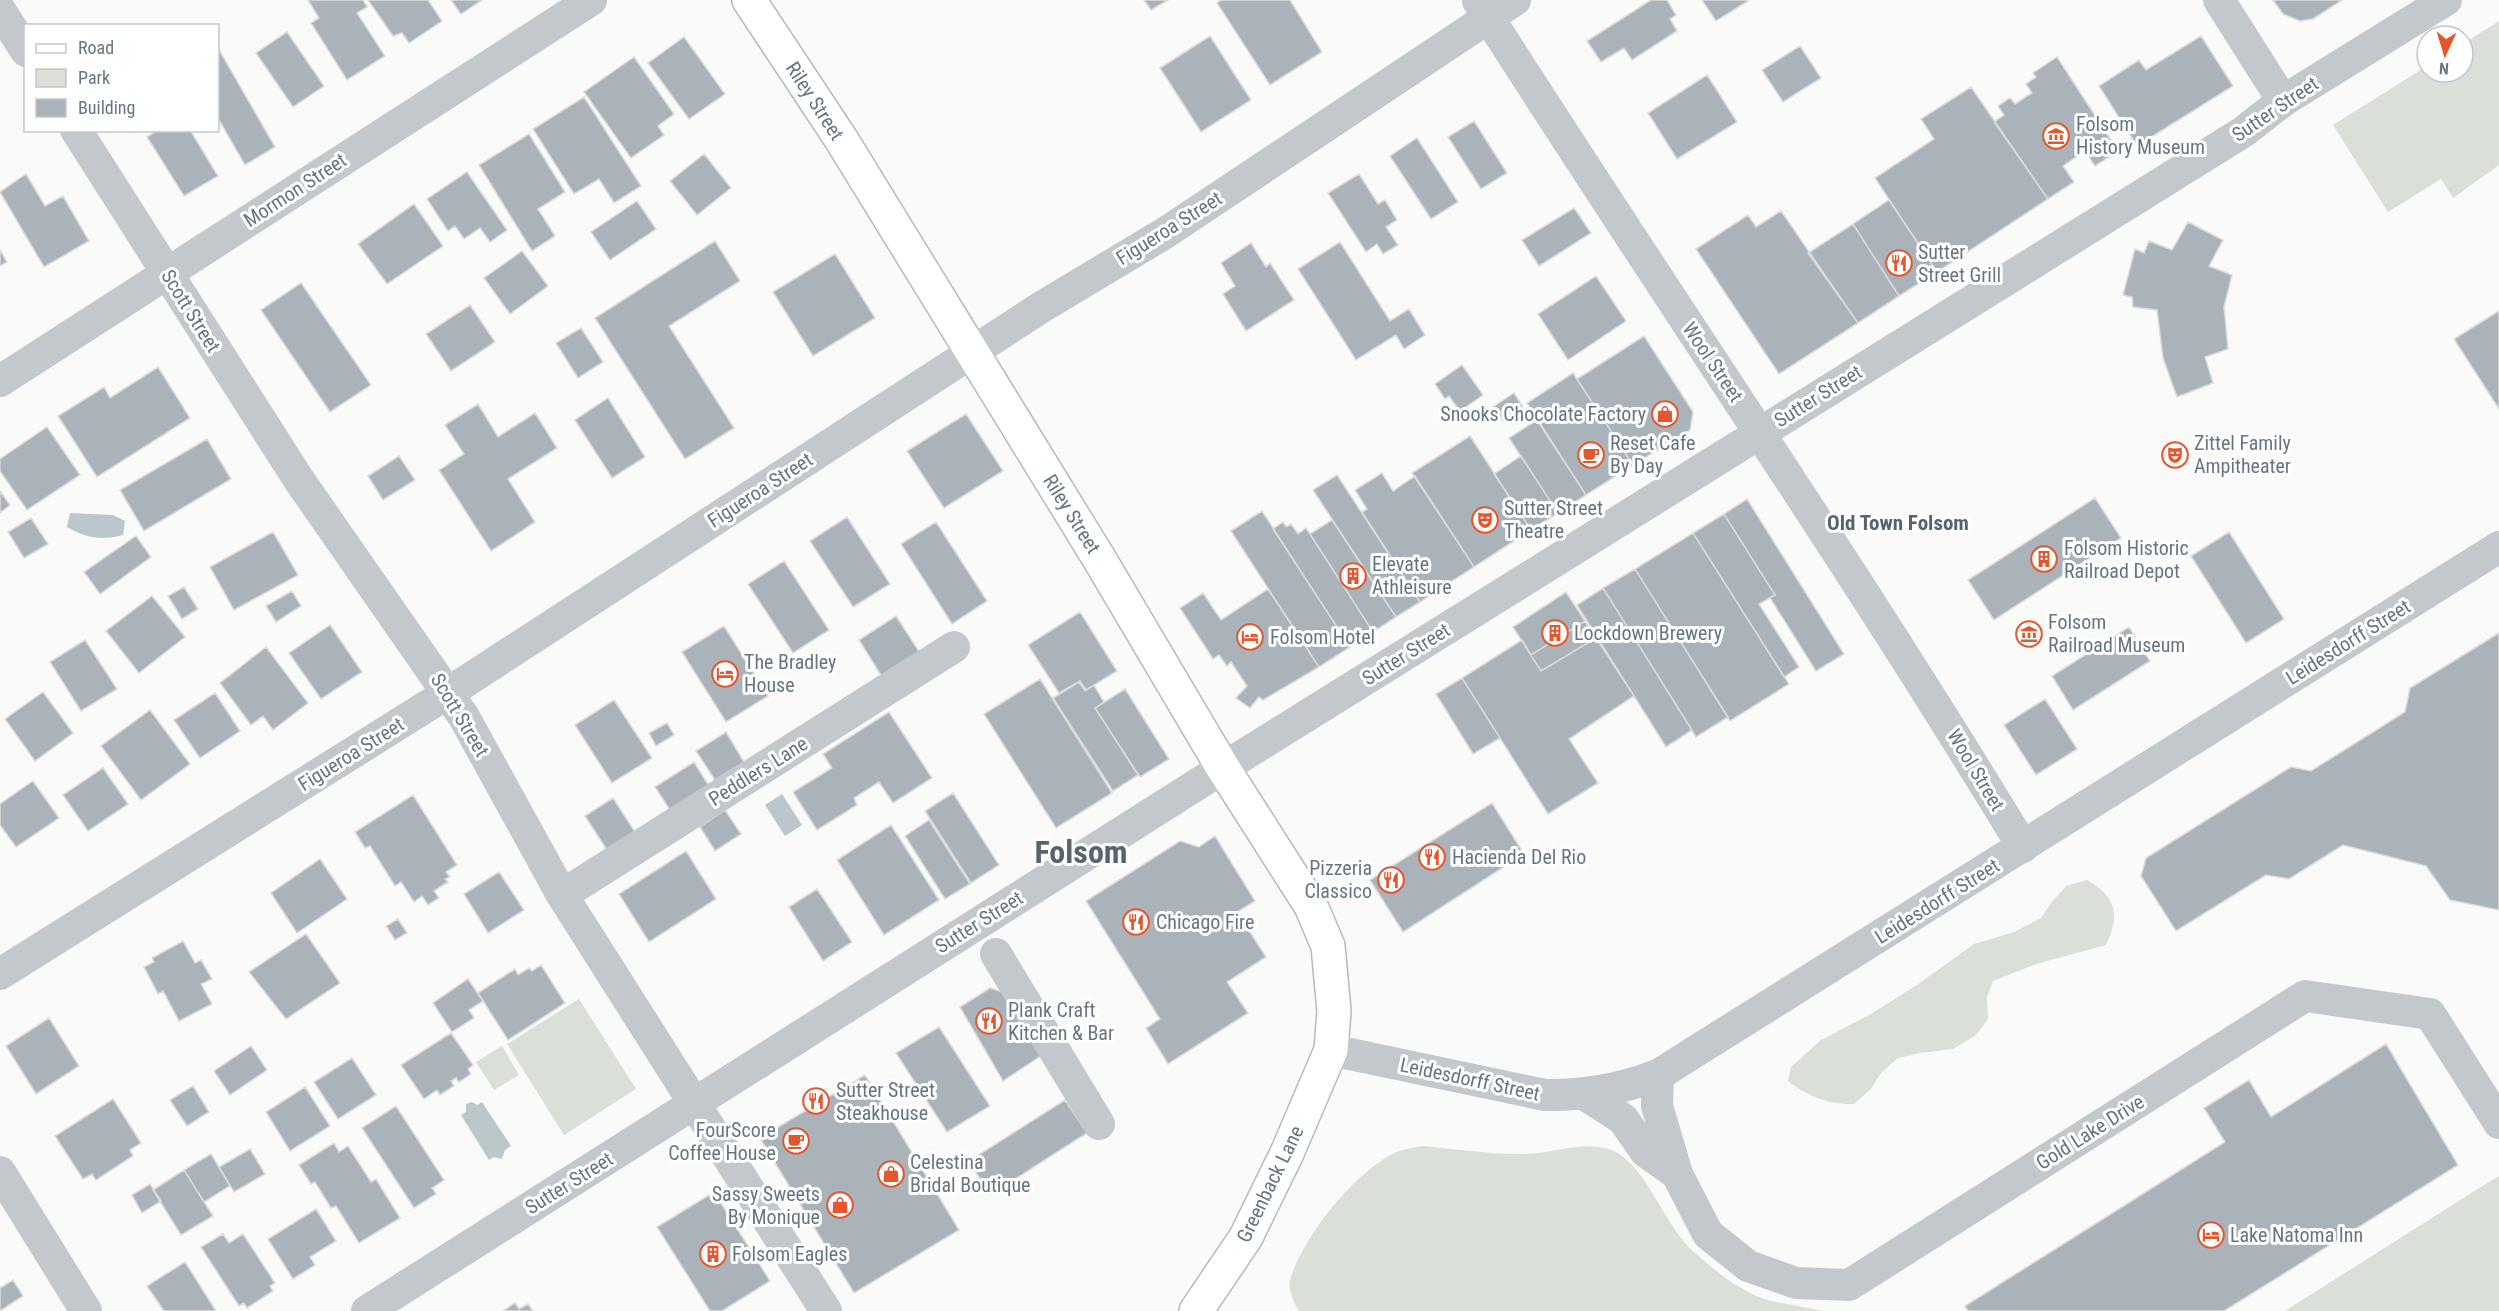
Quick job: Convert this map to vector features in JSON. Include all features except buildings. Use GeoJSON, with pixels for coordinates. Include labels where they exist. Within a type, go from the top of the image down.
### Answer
{"type":"FeatureCollection","features":[{"type":"Feature","properties":{"kind":"main road","name":"Riley Street"},"geometry":{"type":"LineString","coordinates":[[748,0],[841,139],[1223,768],[1311,906],[1328,945],[1334,1011],[1331,1050]]}},
{"type":"Feature","properties":{"kind":"main road","name":"Greenback Lane"},"geometry":{"type":"LineString","coordinates":[[1196,1311],[1246,1237],[1287,1153],[1331,1050]]}},
{"type":"Feature","properties":{"kind":"street","name":"Mormon Street"},"geometry":{"type":"LineString","coordinates":[[0,381],[591,0]]}},
{"type":"Feature","properties":{"kind":"street","name":"Figueroa Street"},"geometry":{"type":"LineString","coordinates":[[0,974],[448,693],[1040,308],[1165,232],[1483,9],[1515,0]]}},
{"type":"Feature","properties":{"kind":"street"},"geometry":{"type":"LineString","coordinates":[[2219,0],[2283,102]]}},
{"type":"Feature","properties":{"kind":"street","name":"Sutter Street"},"geometry":{"type":"LineString","coordinates":[[367,1311],[1223,768],[2243,132],[2283,102],[2446,0]]}},
{"type":"Feature","properties":{"kind":"street","name":"Wool Street"},"geometry":{"type":"LineString","coordinates":[[1483,9],[1620,224],[1761,432],[1908,659],[2023,847]]}},
{"type":"Feature","properties":{"kind":"street"},"geometry":{"type":"LineString","coordinates":[[0,10],[24,48]]}},
{"type":"Feature","properties":{"kind":"street","name":"Scott Street"},"geometry":{"type":"LineString","coordinates":[[77,132],[299,480],[448,693],[562,895],[826,1311]]}},
{"type":"Feature","properties":{"kind":"street","name":"Leidesdorff Street"},"geometry":{"type":"LineString","coordinates":[[1331,1050],[1545,1095],[1584,1094],[1623,1088],[1658,1075],[2499,548]]}},
{"type":"Feature","properties":{"kind":"street","name":"Peddlers Lane"},"geometry":{"type":"LineString","coordinates":[[562,895],[954,647]]}},
{"type":"Feature","properties":{"kind":"street"},"geometry":{"type":"LineString","coordinates":[[996,954],[1099,1124]]}},
{"type":"Feature","properties":{"kind":"street","name":"Gold Lake Drive"},"geometry":{"type":"LineString","coordinates":[[1658,1075],[1657,1106],[1677,1174],[1708,1234],[1748,1266],[1796,1283],[1849,1285],[2305,996],[2430,1014],[2499,1122]]}},
{"type":"Feature","properties":{"kind":"street","name":"Gold Lake Drive"},"geometry":{"type":"LineString","coordinates":[[1584,1094],[1623,1119],[1646,1152],[1677,1174]]}},
{"type":"Feature","properties":{"kind":"street"},"geometry":{"type":"LineString","coordinates":[[0,1172],[86,1311]]}},
{"type":"Feature","properties":{"kind":"green space"},"geometry":{"type":"Polygon","coordinates":[[[2499,21],[2499,165],[2453,198],[2441,179],[2388,212],[2333,125],[2415,74],[2415,84],[2475,84],[2475,36],[2499,21]]]}},
{"type":"Feature","properties":{"kind":"green space"},"geometry":{"type":"Polygon","coordinates":[[[2087,880],[2105,893],[2113,908],[2113,925],[2106,945],[2036,964],[1993,981],[1987,997],[1988,1019],[1976,1035],[1953,1049],[1898,1058],[1881,1073],[1871,1089],[1854,1104],[1835,1103],[1819,1098],[1788,1081],[1791,1067],[1821,1040],[1871,1014],[1917,985],[1974,944],[2014,932],[2041,918],[2066,886],[2087,880]]]}},
{"type":"Feature","properties":{"kind":"green space"},"geometry":{"type":"Polygon","coordinates":[[[579,999],[636,1089],[564,1135],[507,1044],[579,999]]]}},
{"type":"Feature","properties":{"kind":"green space"},"geometry":{"type":"Polygon","coordinates":[[[502,1046],[519,1075],[494,1090],[476,1062],[502,1046]]]}},
{"type":"Feature","properties":{"kind":"green space"},"geometry":{"type":"Polygon","coordinates":[[[1423,1146],[1514,1154],[1589,1146],[1609,1149],[1621,1155],[1633,1166],[1682,1239],[1718,1272],[1737,1286],[1758,1296],[1775,1302],[1822,1311],[1299,1311],[1293,1300],[1290,1280],[1296,1263],[1316,1228],[1343,1195],[1372,1167],[1400,1151],[1423,1146]]]}},
{"type":"Feature","properties":{"kind":"green space"},"geometry":{"type":"Polygon","coordinates":[[[2499,1176],[2499,1311],[2285,1311],[2484,1185],[2499,1176]]]}},
{"type":"Feature","properties":{"kind":"shaded area"},"geometry":{"type":"Polygon","coordinates":[[[70,513],[113,515],[125,521],[123,535],[101,538],[81,534],[67,527],[70,513]]]}},
{"type":"Feature","properties":{"kind":"shaded area"},"geometry":{"type":"Polygon","coordinates":[[[782,794],[802,825],[785,836],[765,805],[782,794]]]}},
{"type":"Feature","properties":{"kind":"shaded area"},"geometry":{"type":"Polygon","coordinates":[[[472,1102],[477,1105],[482,1102],[511,1146],[505,1150],[502,1159],[494,1157],[489,1160],[461,1115],[466,1112],[466,1104],[472,1102]]]}},
{"type":"Feature","properties":{"kind":"place","name":"Folsom History Museum"},"geometry":{"type":"Point","coordinates":[2056,136]}},
{"type":"Feature","properties":{"kind":"place","name":"Sutter Street Grill"},"geometry":{"type":"Point","coordinates":[1899,263]}},
{"type":"Feature","properties":{"kind":"place","name":"Snooks Chocolate Factory"},"geometry":{"type":"Point","coordinates":[1665,414]}},
{"type":"Feature","properties":{"kind":"place","name":"Reset Cafe By Day"},"geometry":{"type":"Point","coordinates":[1591,455]}},
{"type":"Feature","properties":{"kind":"place","name":"Zittel Family Ampitheater"},"geometry":{"type":"Point","coordinates":[2175,455]}},
{"type":"Feature","properties":{"kind":"place","name":"Sutter Street Theatre"},"geometry":{"type":"Point","coordinates":[1485,520]}},
{"type":"Feature","properties":{"kind":"place","name":"Folsom Historic Railroad Depot"},"geometry":{"type":"Point","coordinates":[2044,559]}},
{"type":"Feature","properties":{"kind":"place","name":"Elevate Athleisure"},"geometry":{"type":"Point","coordinates":[1353,576]}},
{"type":"Feature","properties":{"kind":"place","name":"Lockdown Brewery"},"geometry":{"type":"Point","coordinates":[1555,633]}},
{"type":"Feature","properties":{"kind":"place","name":"Folsom Railroad Museum"},"geometry":{"type":"Point","coordinates":[2029,634]}},
{"type":"Feature","properties":{"kind":"place","name":"Folsom Hotel"},"geometry":{"type":"Point","coordinates":[1250,637]}},
{"type":"Feature","properties":{"kind":"place","name":"The Bradley House"},"geometry":{"type":"Point","coordinates":[725,674]}},
{"type":"Feature","properties":{"kind":"place","name":"Hacienda Del Rio"},"geometry":{"type":"Point","coordinates":[1432,857]}},
{"type":"Feature","properties":{"kind":"place","name":"Pizzeria Classico"},"geometry":{"type":"Point","coordinates":[1391,880]}},
{"type":"Feature","properties":{"kind":"place","name":"Chicago Fire"},"geometry":{"type":"Point","coordinates":[1136,922]}},
{"type":"Feature","properties":{"kind":"place","name":"Plank Craft Kitchen & Bar"},"geometry":{"type":"Point","coordinates":[989,1021]}},
{"type":"Feature","properties":{"kind":"place","name":"Sutter Street Steakhouse"},"geometry":{"type":"Point","coordinates":[816,1101]}},
{"type":"Feature","properties":{"kind":"place","name":"FourScore Coffee House"},"geometry":{"type":"Point","coordinates":[796,1141]}},
{"type":"Feature","properties":{"kind":"place","name":"Celestina Bridal Boutique"},"geometry":{"type":"Point","coordinates":[891,1174]}},
{"type":"Feature","properties":{"kind":"place","name":"Sassy Sweets By Monique"},"geometry":{"type":"Point","coordinates":[840,1205]}},
{"type":"Feature","properties":{"kind":"place","name":"Lake Natoma Inn"},"geometry":{"type":"Point","coordinates":[2211,1235]}},
{"type":"Feature","properties":{"kind":"place","name":"Folsom Eagles"},"geometry":{"type":"Point","coordinates":[713,1254]}},
{"type":"Feature","properties":{"kind":"district","name":"Old Town Folsom"},"geometry":{"type":"Point","coordinates":[1898,523]}},
{"type":"Feature","properties":{"kind":"district","name":"Folsom"},"geometry":{"type":"Point","coordinates":[1081,852]}}]}
